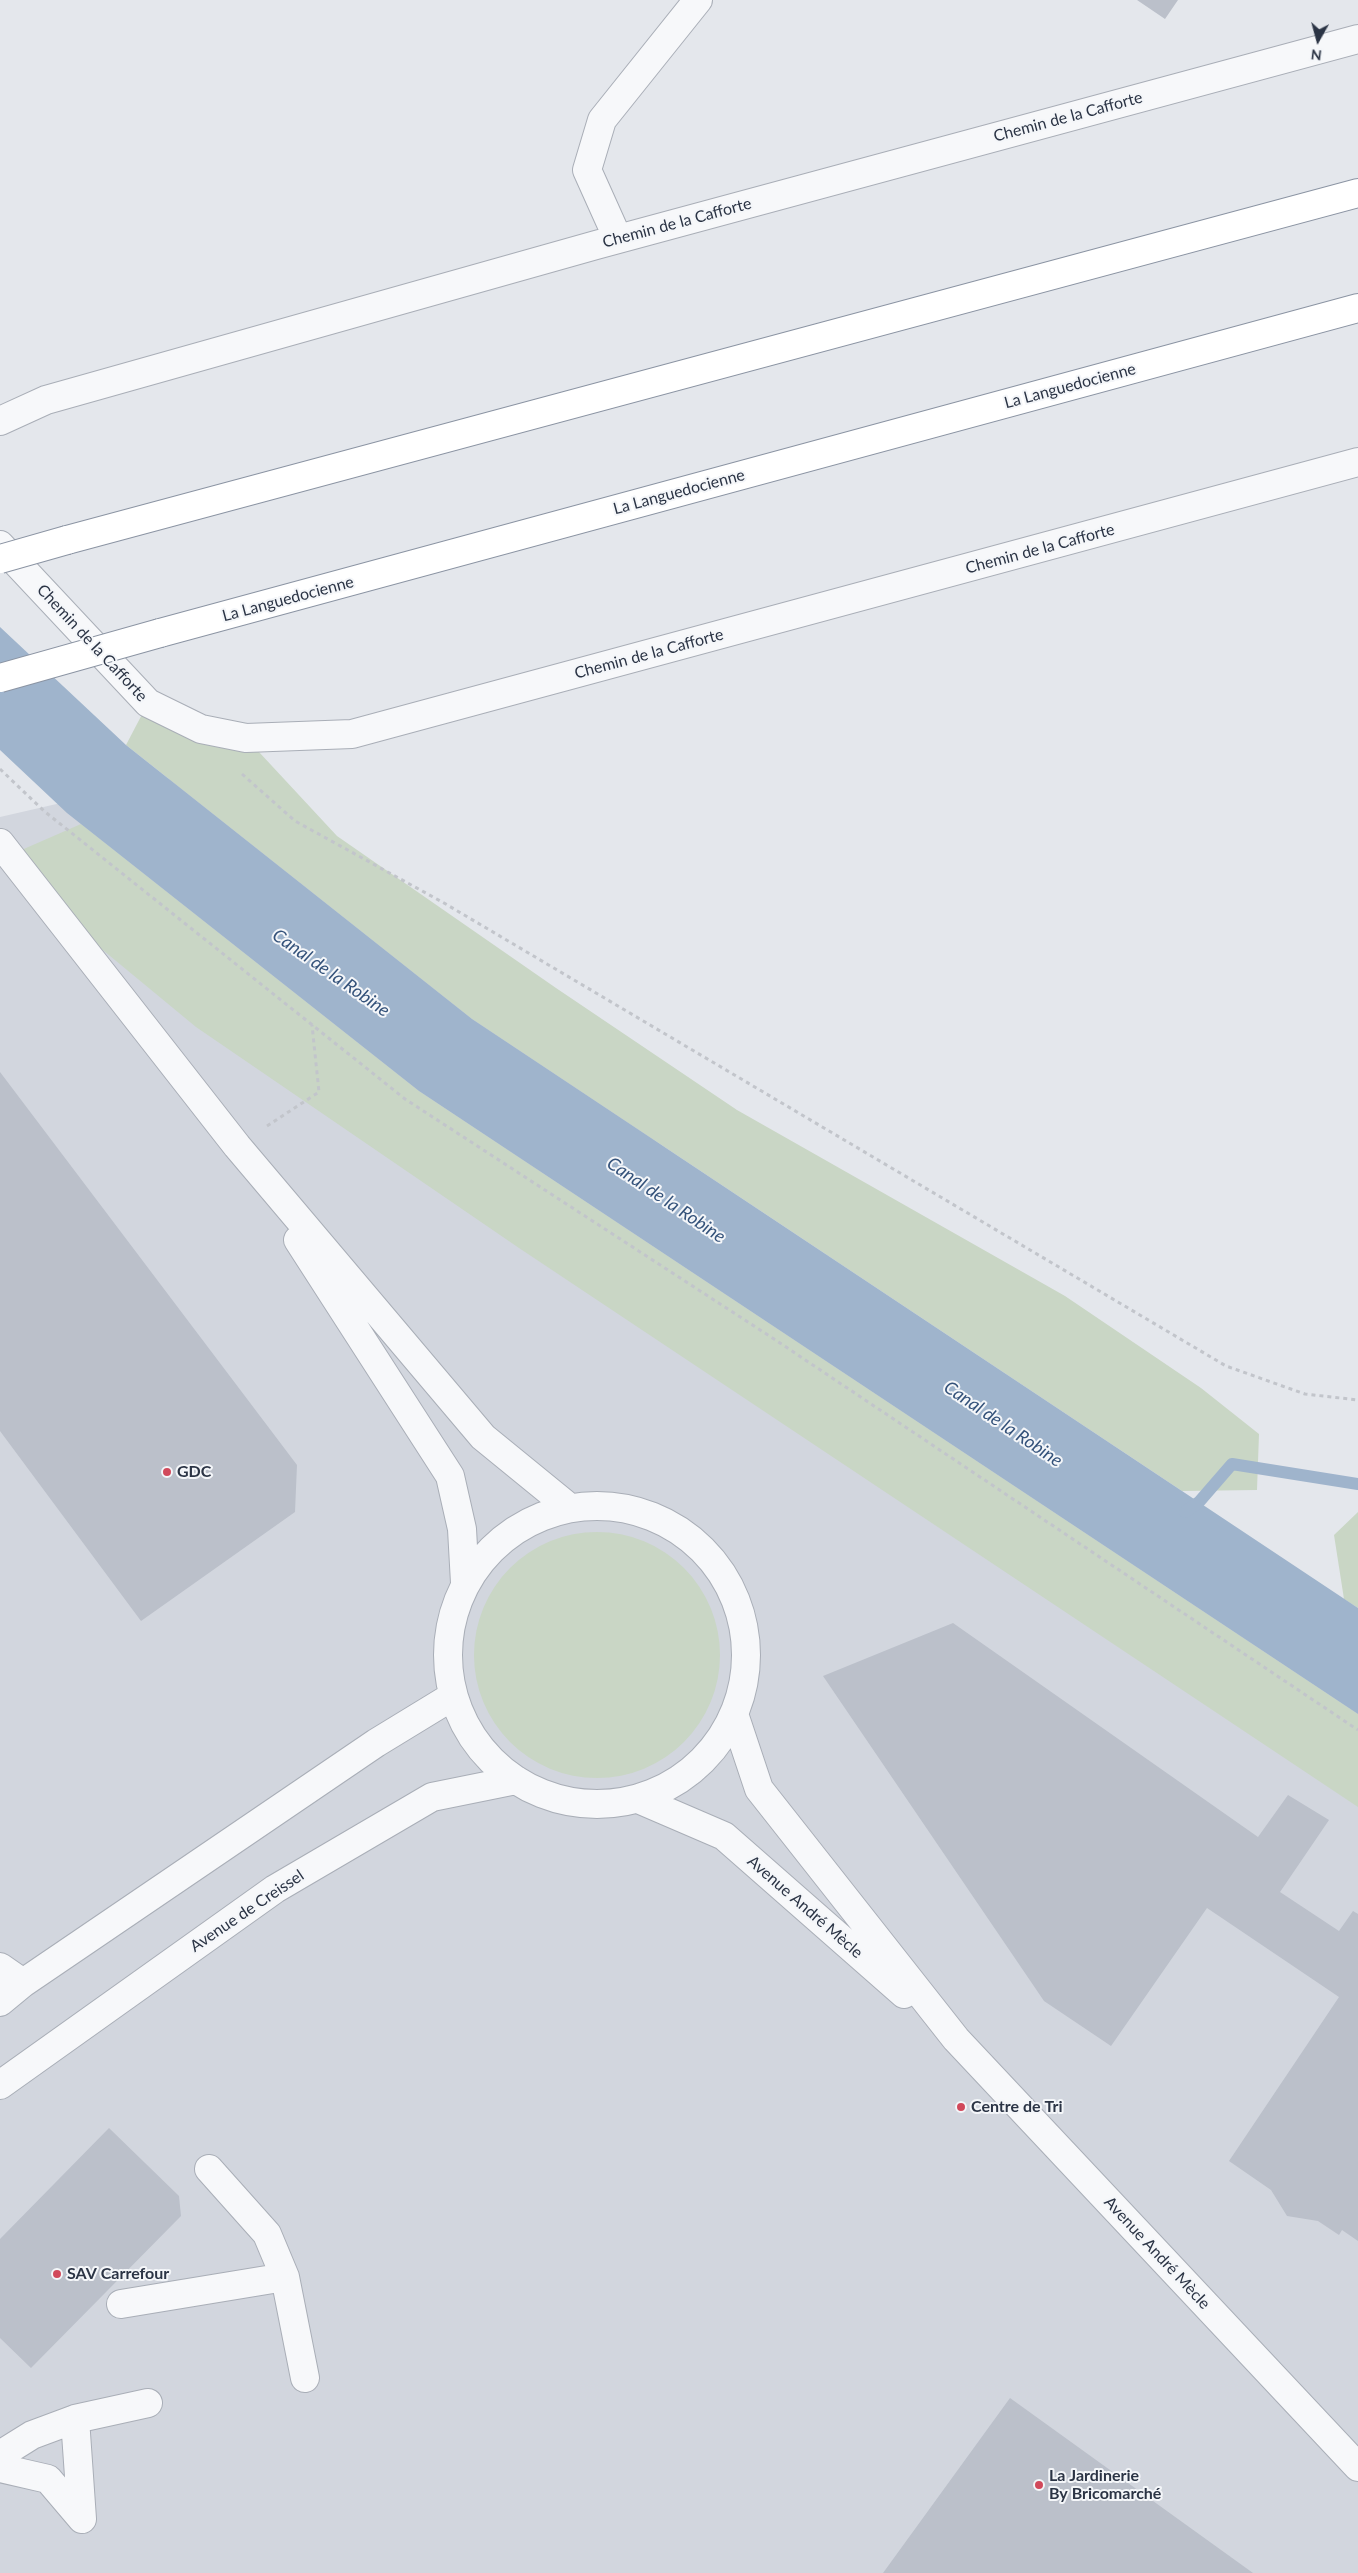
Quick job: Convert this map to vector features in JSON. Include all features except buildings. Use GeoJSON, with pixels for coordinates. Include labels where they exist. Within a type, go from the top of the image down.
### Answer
{"type":"FeatureCollection","features":[{"type":"Feature","properties":{"kind":"highway"},"geometry":{"type":"LineString","coordinates":[[0,558],[1358,193]]}},
{"type":"Feature","properties":{"kind":"highway","name":"La Languedocienne"},"geometry":{"type":"LineString","coordinates":[[0,678],[1358,308]]}},
{"type":"Feature","properties":{"kind":"street"},"geometry":{"type":"LineString","coordinates":[[618,239],[587,170],[602,120],[698,0]]}},
{"type":"Feature","properties":{"kind":"street","name":"Chemin de la Cafforte"},"geometry":{"type":"LineString","coordinates":[[0,421],[46,400],[618,239],[1358,39]]}},
{"type":"Feature","properties":{"kind":"street","name":"Chemin de la Cafforte"},"geometry":{"type":"LineString","coordinates":[[0,545],[148,703],[201,729],[246,738],[352,734],[1358,462]]}},
{"type":"Feature","properties":{"kind":"street"},"geometry":{"type":"LineString","coordinates":[[0,843],[237,1146],[483,1437],[570,1508]]}},
{"type":"Feature","properties":{"kind":"street"},"geometry":{"type":"LineString","coordinates":[[237,1146],[450,1476],[462,1529],[466,1583]]}},
{"type":"Feature","properties":{"kind":"street"},"geometry":{"type":"LineString","coordinates":[[616,1506],[660,1520],[699,1545],[727,1581],[743,1624],[746,1670],[734,1714],[711,1752],[678,1781],[638,1799],[596,1804],[579,1802],[554,1798],[516,1780],[489,1758],[467,1729],[453,1696],[447,1658],[451,1619],[466,1583],[492,1548],[528,1522],[570,1508],[616,1506]]}},
{"type":"Feature","properties":{"kind":"street"},"geometry":{"type":"LineString","coordinates":[[0,2002],[23,1983],[376,1743],[453,1696]]}},
{"type":"Feature","properties":{"kind":"street","name":"Avenue André Mècle"},"geometry":{"type":"LineString","coordinates":[[734,1714],[759,1789],[956,2039],[1358,2467]]}},
{"type":"Feature","properties":{"kind":"street","name":"Avenue de Creissel"},"geometry":{"type":"LineString","coordinates":[[0,2085],[275,1889],[432,1797],[516,1780]]}},
{"type":"Feature","properties":{"kind":"street","name":"Avenue André Mècle"},"geometry":{"type":"LineString","coordinates":[[638,1799],[724,1836],[956,2039]]}},
{"type":"Feature","properties":{"kind":"street"},"geometry":{"type":"LineString","coordinates":[[0,1967],[23,1983]]}},
{"type":"Feature","properties":{"kind":"street"},"geometry":{"type":"LineString","coordinates":[[209,2169],[267,2234],[285,2277],[305,2378]]}},
{"type":"Feature","properties":{"kind":"street"},"geometry":{"type":"LineString","coordinates":[[121,2304],[285,2277]]}},
{"type":"Feature","properties":{"kind":"street"},"geometry":{"type":"LineString","coordinates":[[0,2456],[32,2435],[75,2419],[148,2403]]}},
{"type":"Feature","properties":{"kind":"street"},"geometry":{"type":"LineString","coordinates":[[0,2468],[48,2479],[82,2518],[75,2419]]}},
{"type":"Feature","properties":{"kind":"path"},"geometry":{"type":"LineString","coordinates":[[0,769],[44,811],[405,1099],[774,1339],[1358,1730]]}},
{"type":"Feature","properties":{"kind":"path"},"geometry":{"type":"LineString","coordinates":[[238,770],[250,784],[295,821],[452,908],[1226,1366],[1305,1394],[1358,1400]]}},
{"type":"Feature","properties":{"kind":"path"},"geometry":{"type":"LineString","coordinates":[[237,1146],[319,1092],[312,1025]]}},
{"type":"Feature","properties":{"kind":"shaded area"},"geometry":{"type":"Polygon","coordinates":[[[174,777],[1358,1671],[1358,2573],[0,2573],[0,817],[174,777]]]}},
{"type":"Feature","properties":{"kind":"green space"},"geometry":{"type":"Polygon","coordinates":[[[148,703],[246,738],[337,836],[556,988],[737,1110],[1065,1296],[1201,1388],[1259,1434],[1257,1490],[1182,1491],[472,1019],[126,745],[148,703]]]}},
{"type":"Feature","properties":{"kind":"green space"},"geometry":{"type":"Polygon","coordinates":[[[81,824],[419,1091],[1358,1714],[1358,1807],[519,1248],[196,1027],[52,908],[10,855],[81,824]]]}},
{"type":"Feature","properties":{"kind":"green space"},"geometry":{"type":"Polygon","coordinates":[[[1358,1512],[1358,1608],[1344,1599],[1334,1535],[1358,1512]]]}},
{"type":"Feature","properties":{"kind":"green space"},"geometry":{"type":"Polygon","coordinates":[[[585,1532],[609,1532],[633,1537],[655,1546],[684,1568],[706,1597],[711,1608],[718,1631],[720,1655],[718,1679],[711,1702],[706,1713],[684,1742],[655,1764],[633,1773],[609,1778],[585,1778],[561,1773],[539,1764],[519,1750],[502,1733],[488,1713],[479,1691],[474,1667],[474,1643],[479,1619],[488,1597],[502,1577],[519,1560],[539,1546],[561,1537],[585,1532]]]}},
{"type":"Feature","properties":{"kind":"water","name":"Canal de la Robine"},"geometry":{"type":"Polygon","coordinates":[[[0,627],[126,745],[472,1019],[1358,1608],[1358,1714],[419,1091],[67,813],[0,750],[0,627]]]}},
{"type":"Feature","properties":{"kind":"waterway"},"geometry":{"type":"LineString","coordinates":[[1185,1512],[1199,1502],[1232,1464],[1358,1484]]}},
{"type":"Feature","properties":{"kind":"place","name":"GDC"},"geometry":{"type":"Point","coordinates":[167,1472]}},
{"type":"Feature","properties":{"kind":"place","name":"Centre de Tri"},"geometry":{"type":"Point","coordinates":[961,2107]}},
{"type":"Feature","properties":{"kind":"place","name":"SAV Carrefour"},"geometry":{"type":"Point","coordinates":[57,2274]}},
{"type":"Feature","properties":{"kind":"place","name":"La Jardinerie By Bricomarché"},"geometry":{"type":"Point","coordinates":[1039,2485]}}]}
